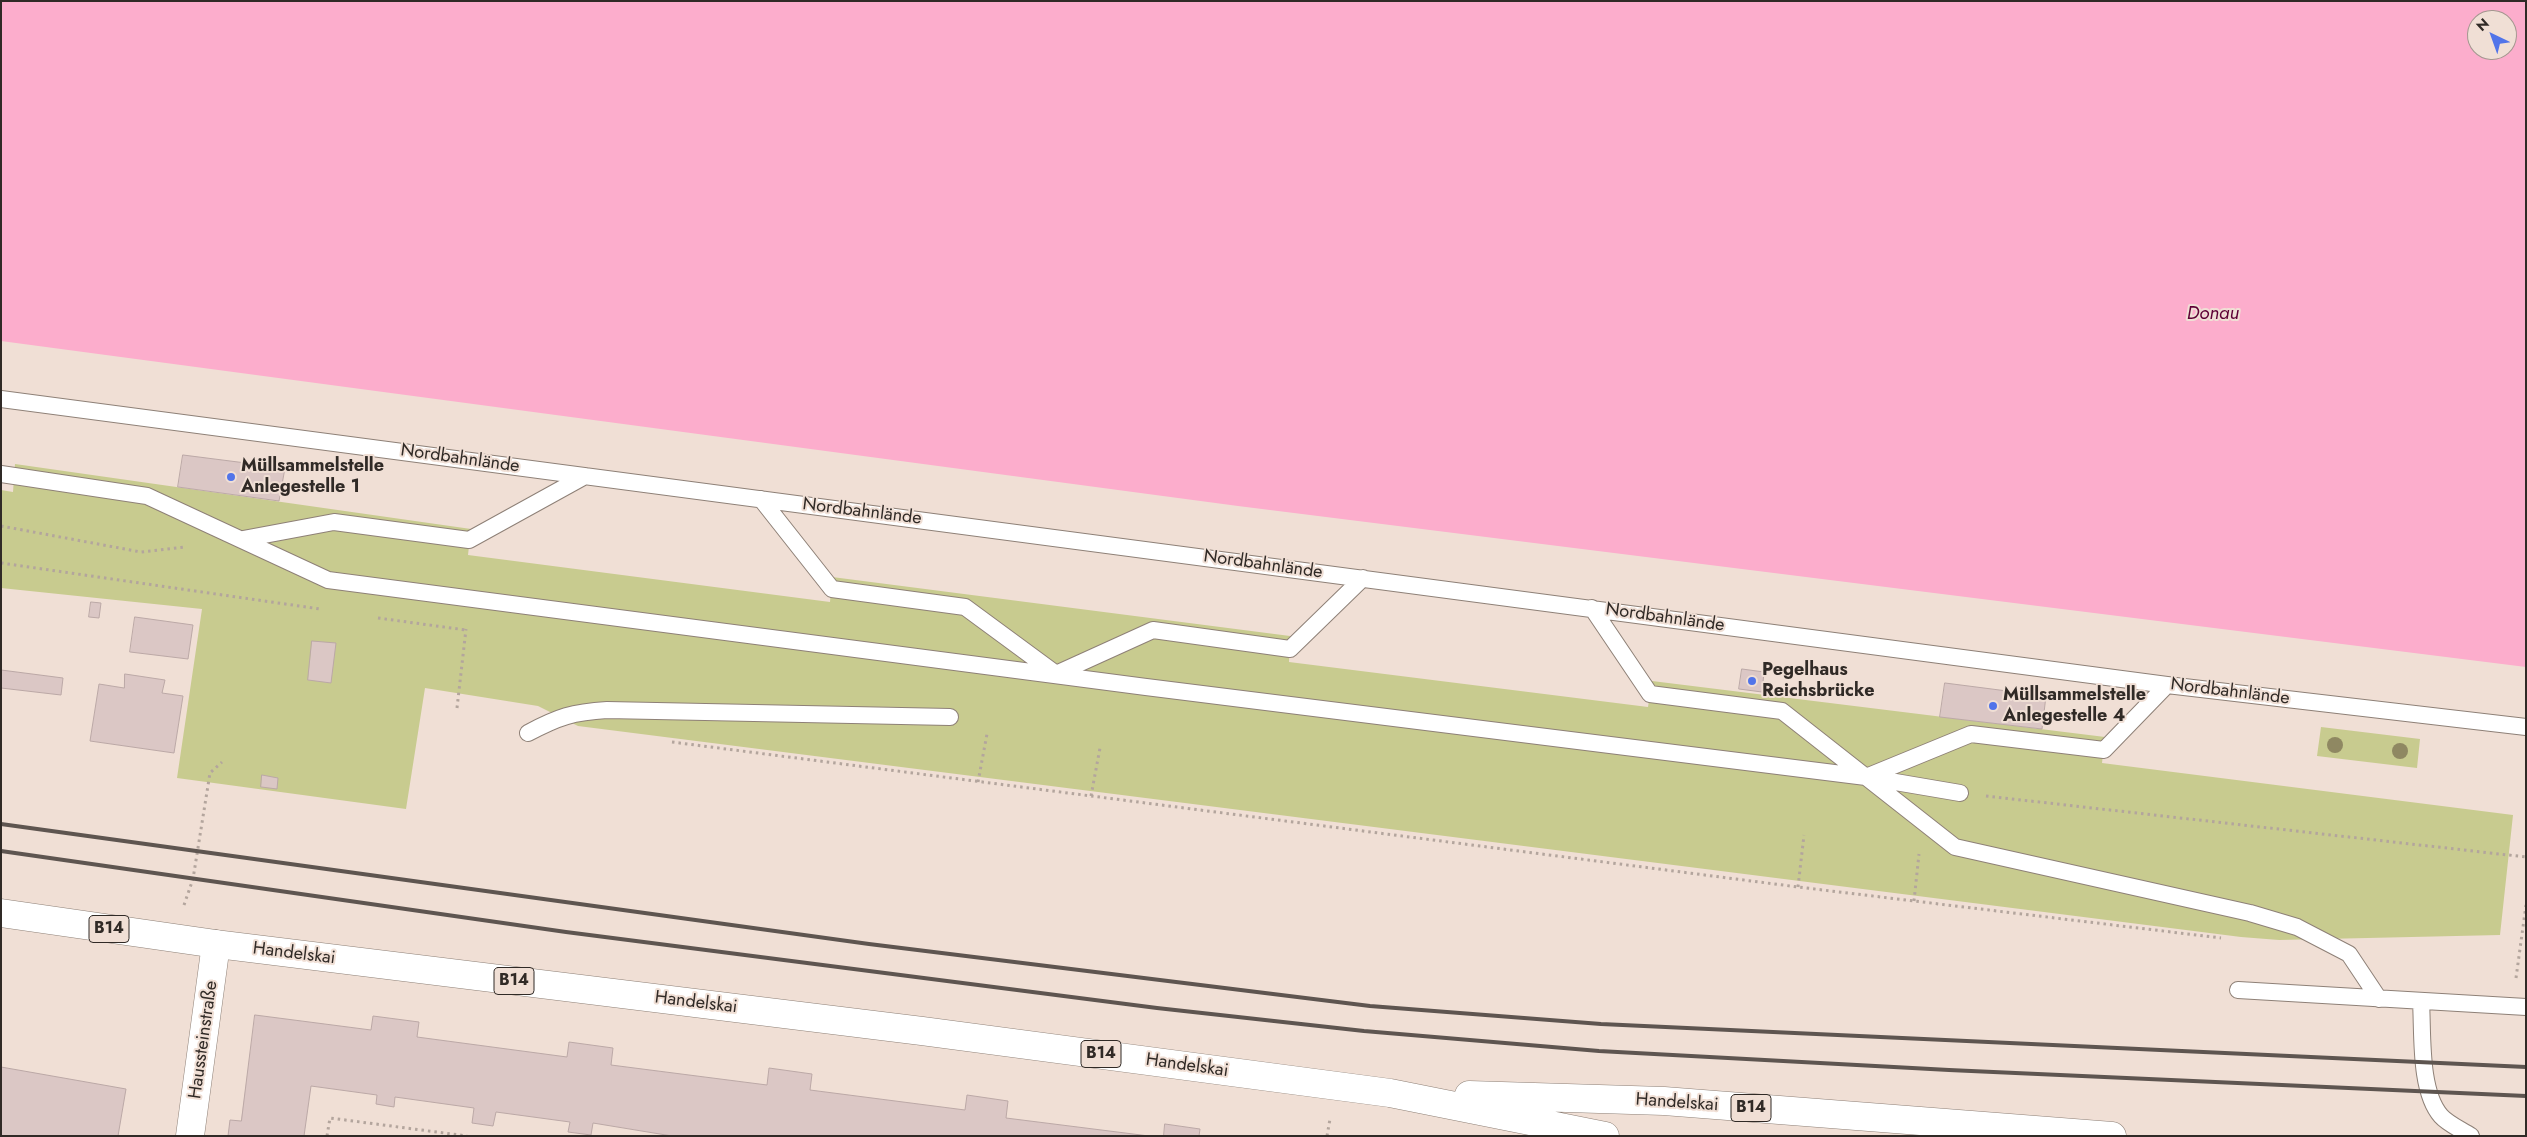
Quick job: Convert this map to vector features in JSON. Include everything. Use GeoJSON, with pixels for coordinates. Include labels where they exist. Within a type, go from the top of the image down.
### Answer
{"type":"FeatureCollection","features":[{"type":"Feature","properties":{"kind":"main road","name":"Handelskai"},"geometry":{"type":"LineString","coordinates":[[1,913],[216,944],[922,1031],[1390,1093],[1605,1136]]}},
{"type":"Feature","properties":{"kind":"main road","name":"Haussteinstraße"},"geometry":{"type":"LineString","coordinates":[[190,1136],[216,944]]}},
{"type":"Feature","properties":{"kind":"main road","name":"Handelskai"},"geometry":{"type":"LineString","coordinates":[[1390,1093],[1664,1101],[2112,1136]]}},
{"type":"Feature","properties":{"kind":"lane","name":"Nordbahnlände"},"geometry":{"type":"LineString","coordinates":[[1,399],[2167,685],[2526,728]]}},
{"type":"Feature","properties":{"kind":"lane"},"geometry":{"type":"LineString","coordinates":[[1,474],[147,496],[328,580],[1866,777],[1960,794]]}},
{"type":"Feature","properties":{"kind":"lane"},"geometry":{"type":"LineString","coordinates":[[243,539],[334,522],[469,540],[585,476]]}},
{"type":"Feature","properties":{"kind":"lane"},"geometry":{"type":"LineString","coordinates":[[761,499],[832,589],[964,607],[1056,674]]}},
{"type":"Feature","properties":{"kind":"lane"},"geometry":{"type":"LineString","coordinates":[[1056,674],[1153,630],[1290,649],[1363,578]]}},
{"type":"Feature","properties":{"kind":"lane"},"geometry":{"type":"LineString","coordinates":[[1592,608],[1650,694],[1782,711],[1956,846],[2250,913],[2297,927],[2349,954],[2379,999]]}},
{"type":"Feature","properties":{"kind":"lane"},"geometry":{"type":"LineString","coordinates":[[1866,777],[1970,734],[2104,750],[2167,685]]}},
{"type":"Feature","properties":{"kind":"lane"},"geometry":{"type":"LineString","coordinates":[[528,733],[556,718],[579,711],[950,717]]}},
{"type":"Feature","properties":{"kind":"lane"},"geometry":{"type":"LineString","coordinates":[[2238,990],[2519,1007]]}},
{"type":"Feature","properties":{"kind":"lane"},"geometry":{"type":"LineString","coordinates":[[2421,1002],[2424,1063],[2429,1093],[2441,1116],[2471,1136]]}},
{"type":"Feature","properties":{"kind":"path"},"geometry":{"type":"LineString","coordinates":[[1,526],[141,552],[187,546]]}},
{"type":"Feature","properties":{"kind":"path"},"geometry":{"type":"LineString","coordinates":[[1,564],[327,610]]}},
{"type":"Feature","properties":{"kind":"path"},"geometry":{"type":"LineString","coordinates":[[377,618],[466,630],[457,708]]}},
{"type":"Feature","properties":{"kind":"path"},"geometry":{"type":"LineString","coordinates":[[978,782],[987,734]]}},
{"type":"Feature","properties":{"kind":"path"},"geometry":{"type":"LineString","coordinates":[[664,741],[1798,887],[2230,939]]}},
{"type":"Feature","properties":{"kind":"path"},"geometry":{"type":"LineString","coordinates":[[1091,796],[1100,748]]}},
{"type":"Feature","properties":{"kind":"path"},"geometry":{"type":"LineString","coordinates":[[173,938],[193,879],[210,773],[222,762]]}},
{"type":"Feature","properties":{"kind":"path"},"geometry":{"type":"LineString","coordinates":[[1960,794],[2526,857]]}},
{"type":"Feature","properties":{"kind":"path"},"geometry":{"type":"LineString","coordinates":[[1798,887],[1804,835]]}},
{"type":"Feature","properties":{"kind":"path"},"geometry":{"type":"LineString","coordinates":[[1914,901],[1920,851]]}},
{"type":"Feature","properties":{"kind":"path"},"geometry":{"type":"LineString","coordinates":[[2519,1007],[2526,904]]}},
{"type":"Feature","properties":{"kind":"path"},"geometry":{"type":"LineString","coordinates":[[327,1136],[330,1118],[467,1136]]}},
{"type":"Feature","properties":{"kind":"green space"},"geometry":{"type":"Polygon","coordinates":[[[15,464],[471,529],[468,555],[830,602],[832,577],[1290,636],[1289,662],[1648,707],[1652,681],[2105,737],[2102,763],[2513,815],[2500,935],[2279,940],[2241,937],[578,726],[538,706],[425,688],[406,809],[177,778],[202,609],[1,588],[1,490],[13,492],[15,464]]]}},
{"type":"Feature","properties":{"kind":"green space"},"geometry":{"type":"Polygon","coordinates":[[[2321,727],[2420,739],[2417,768],[2317,756],[2321,727]]]}},
{"type":"Feature","properties":{"kind":"water","name":"Donau"},"geometry":{"type":"Polygon","coordinates":[[[1,1],[2526,1],[2526,667],[1238,506],[1,341],[1,1]]]}},
{"type":"Feature","properties":{"kind":"building","name":"Müllsammelstelle Anlegestelle 1"},"geometry":{"type":"Polygon","coordinates":[[[183,455],[285,468],[279,501],[178,487],[183,455]]]}},
{"type":"Feature","properties":{"kind":"building"},"geometry":{"type":"Polygon","coordinates":[[[91,602],[101,603],[99,618],[89,617],[91,602]]]}},
{"type":"Feature","properties":{"kind":"building"},"geometry":{"type":"Polygon","coordinates":[[[135,617],[193,625],[188,659],[130,652],[135,617]]]}},
{"type":"Feature","properties":{"kind":"building"},"geometry":{"type":"Polygon","coordinates":[[[312,641],[336,643],[331,683],[308,680],[312,641]]]}},
{"type":"Feature","properties":{"kind":"building","name":"Pegelhaus Reichsbrücke"},"geometry":{"type":"Polygon","coordinates":[[[1742,669],[1764,672],[1762,692],[1739,689],[1742,669]]]}},
{"type":"Feature","properties":{"kind":"building"},"geometry":{"type":"Polygon","coordinates":[[[1,670],[63,678],[61,695],[1,688],[1,670]]]}},
{"type":"Feature","properties":{"kind":"building"},"geometry":{"type":"Polygon","coordinates":[[[125,674],[165,680],[162,693],[183,696],[174,753],[90,741],[99,684],[124,688],[125,674]]]}},
{"type":"Feature","properties":{"kind":"building","name":"Müllsammelstelle Anlegestelle 4"},"geometry":{"type":"Polygon","coordinates":[[[1945,683],[2046,696],[2042,729],[1940,717],[1945,683]]]}},
{"type":"Feature","properties":{"kind":"building"},"geometry":{"type":"Polygon","coordinates":[[[262,775],[278,778],[277,789],[261,787],[262,775]]]}},
{"type":"Feature","properties":{"kind":"building"},"geometry":{"type":"Polygon","coordinates":[[[255,1015],[371,1030],[373,1016],[419,1022],[417,1037],[567,1057],[569,1042],[613,1048],[611,1065],[767,1085],[769,1068],[812,1074],[810,1090],[965,1110],[967,1095],[1008,1101],[1006,1118],[1149,1136],[672,1136],[593,1123],[591,1135],[568,1132],[570,1122],[496,1112],[493,1126],[472,1123],[474,1108],[395,1097],[394,1107],[376,1104],[377,1095],[311,1086],[304,1136],[228,1136],[230,1120],[241,1121],[255,1015]]]}},
{"type":"Feature","properties":{"kind":"building"},"geometry":{"type":"Polygon","coordinates":[[[1,1067],[126,1089],[118,1136],[1,1136],[1,1067]]]}},
{"type":"Feature","properties":{"kind":"building"},"geometry":{"type":"Polygon","coordinates":[[[1165,1124],[1200,1129],[1199,1136],[1164,1136],[1165,1124]]]}},
{"type":"Feature","properties":{"kind":"railway"},"geometry":{"type":"LineString","coordinates":[[1,824],[869,944],[1370,1006],[1601,1024],[2526,1067]]}},
{"type":"Feature","properties":{"kind":"railway"},"geometry":{"type":"LineString","coordinates":[[1,851],[566,932],[1157,1008],[1364,1031],[1599,1051],[1949,1070],[2526,1096]]}},
{"type":"Feature","properties":{"kind":"place","name":"Müllsammelstelle Anlegestelle 1"},"geometry":{"type":"Point","coordinates":[231,477]}},
{"type":"Feature","properties":{"kind":"place","name":"Pegelhaus Reichsbrücke"},"geometry":{"type":"Point","coordinates":[1752,681]}},
{"type":"Feature","properties":{"kind":"place","name":"Müllsammelstelle Anlegestelle 4"},"geometry":{"type":"Point","coordinates":[1993,706]}}]}
